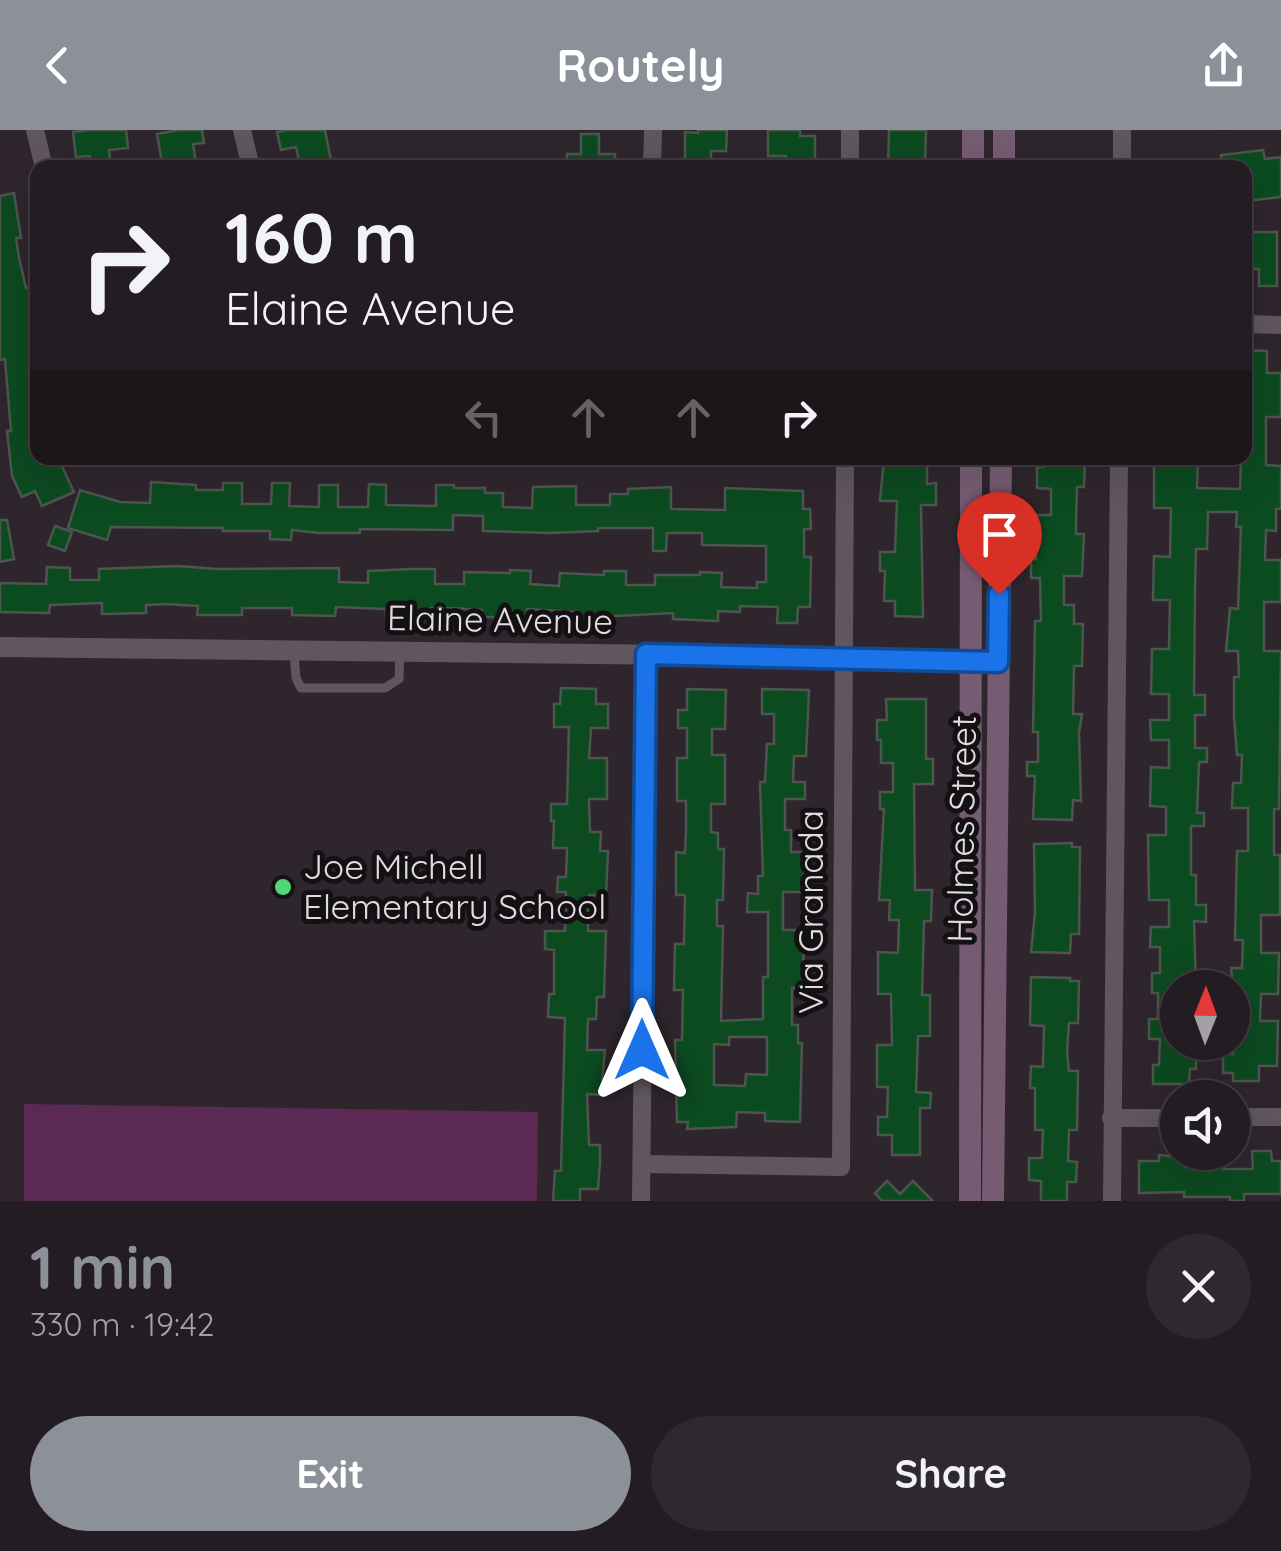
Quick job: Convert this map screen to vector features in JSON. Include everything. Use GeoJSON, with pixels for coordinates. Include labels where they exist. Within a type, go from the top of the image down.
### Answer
{"type":"FeatureCollection","features":[{"type":"Feature","properties":{"kind":"main road"},"geometry":{"type":"LineString","coordinates":[[973,130],[973,160]]}},
{"type":"Feature","properties":{"kind":"main road"},"geometry":{"type":"LineString","coordinates":[[1004,130],[1004,160]]}},
{"type":"Feature","properties":{"kind":"main road","name":"Holmes Street"},"geometry":{"type":"LineString","coordinates":[[970,1201],[971,465]]}},
{"type":"Feature","properties":{"kind":"main road","name":"Holmes Street"},"geometry":{"type":"LineString","coordinates":[[993,1201],[1000,465]]}},
{"type":"Feature","properties":{"kind":"street"},"geometry":{"type":"LineString","coordinates":[[35,130],[42,160]]}},
{"type":"Feature","properties":{"kind":"street"},"geometry":{"type":"LineString","coordinates":[[242,130],[249,160]]}},
{"type":"Feature","properties":{"kind":"street"},"geometry":{"type":"LineString","coordinates":[[652,130],[652,160]]}},
{"type":"Feature","properties":{"kind":"street"},"geometry":{"type":"LineString","coordinates":[[850,130],[850,160]]}},
{"type":"Feature","properties":{"kind":"street"},"geometry":{"type":"LineString","coordinates":[[1122,130],[1122,160]]}},
{"type":"Feature","properties":{"kind":"street"},"geometry":{"type":"LineString","coordinates":[[1252,324],[1281,325]]}},
{"type":"Feature","properties":{"kind":"street","name":"Via Granada"},"geometry":{"type":"LineString","coordinates":[[642,1164],[841,1167],[845,465]]}},
{"type":"Feature","properties":{"kind":"street"},"geometry":{"type":"LineString","coordinates":[[1112,1201],[1119,465]]}},
{"type":"Feature","properties":{"kind":"street","name":"Elaine Avenue"},"geometry":{"type":"LineString","coordinates":[[0,647],[998,662]]}},
{"type":"Feature","properties":{"kind":"street"},"geometry":{"type":"LineString","coordinates":[[641,1201],[646,654]]}},
{"type":"Feature","properties":{"kind":"street"},"geometry":{"type":"LineString","coordinates":[[1250,1117],[1281,1117]]}},
{"type":"Feature","properties":{"kind":"street"},"geometry":{"type":"LineString","coordinates":[[1111,1118],[1160,1118]]}},
{"type":"Feature","properties":{"kind":"lane"},"geometry":{"type":"LineString","coordinates":[[294,650],[298,685],[308,689],[386,688],[399,679],[400,652]]}},
{"type":"Feature","properties":{"kind":"shaded area"},"geometry":{"type":"Polygon","coordinates":[[[24,1104],[538,1112],[537,1201],[24,1201],[24,1104]]]}},
{"type":"Feature","properties":{"kind":"building"},"geometry":{"type":"Polygon","coordinates":[[[126,130],[128,148],[109,150],[110,160],[76,157],[73,132],[126,130]]]}},
{"type":"Feature","properties":{"kind":"building"},"geometry":{"type":"Polygon","coordinates":[[[202,130],[204,143],[193,144],[196,160],[162,160],[157,134],[202,130]]]}},
{"type":"Feature","properties":{"kind":"building"},"geometry":{"type":"Polygon","coordinates":[[[325,130],[331,160],[299,160],[296,147],[281,150],[277,132],[325,130]]]}},
{"type":"Feature","properties":{"kind":"building"},"geometry":{"type":"Polygon","coordinates":[[[727,130],[726,151],[711,151],[711,160],[685,160],[685,132],[727,130]]]}},
{"type":"Feature","properties":{"kind":"building"},"geometry":{"type":"Polygon","coordinates":[[[768,130],[800,130],[800,136],[815,136],[815,160],[768,156],[768,130]]]}},
{"type":"Feature","properties":{"kind":"building"},"geometry":{"type":"Polygon","coordinates":[[[889,130],[926,130],[925,160],[888,160],[889,130]]]}},
{"type":"Feature","properties":{"kind":"building"},"geometry":{"type":"Polygon","coordinates":[[[581,134],[599,134],[599,154],[615,154],[615,160],[567,160],[567,154],[581,154],[581,134]]]}},
{"type":"Feature","properties":{"kind":"building"},"geometry":{"type":"Polygon","coordinates":[[[1263,150],[1265,159],[1281,157],[1281,197],[1252,200],[1252,160],[1221,160],[1221,155],[1263,150]]]}},
{"type":"Feature","properties":{"kind":"building"},"geometry":{"type":"Polygon","coordinates":[[[14,193],[21,238],[16,238],[19,258],[26,288],[30,288],[30,465],[61,465],[74,492],[42,506],[35,491],[22,497],[12,476],[5,359],[0,360],[0,196],[14,193]]]}},
{"type":"Feature","properties":{"kind":"building"},"geometry":{"type":"Polygon","coordinates":[[[1252,232],[1277,232],[1277,286],[1259,286],[1259,269],[1252,269],[1252,232]]]}},
{"type":"Feature","properties":{"kind":"building"},"geometry":{"type":"Polygon","coordinates":[[[1252,350],[1267,351],[1267,373],[1281,373],[1281,417],[1266,417],[1266,465],[1281,466],[1281,509],[1276,509],[1276,531],[1266,530],[1265,560],[1281,560],[1281,602],[1264,602],[1264,651],[1281,651],[1279,809],[1274,809],[1274,855],[1280,855],[1280,915],[1261,915],[1261,953],[1279,953],[1278,994],[1261,994],[1260,1021],[1278,1021],[1277,1066],[1259,1066],[1259,1081],[1233,1080],[1233,1073],[1223,1073],[1223,1060],[1250,1060],[1250,970],[1231,968],[1242,968],[1243,940],[1235,940],[1237,851],[1248,851],[1248,808],[1232,808],[1233,783],[1241,783],[1242,755],[1237,755],[1234,716],[1238,651],[1226,651],[1230,608],[1238,609],[1241,527],[1236,527],[1237,512],[1208,512],[1207,549],[1196,549],[1194,695],[1205,695],[1205,715],[1195,715],[1195,748],[1207,748],[1207,762],[1199,762],[1197,813],[1204,813],[1204,826],[1191,826],[1191,875],[1196,875],[1196,905],[1206,905],[1206,922],[1194,921],[1195,970],[1160,970],[1160,947],[1150,947],[1151,927],[1169,927],[1169,900],[1149,900],[1148,835],[1166,835],[1166,807],[1150,806],[1151,767],[1169,768],[1169,740],[1151,740],[1150,720],[1169,720],[1169,694],[1151,694],[1152,649],[1169,649],[1170,600],[1153,600],[1154,556],[1170,557],[1171,508],[1154,508],[1154,465],[1198,465],[1197,488],[1240,489],[1241,465],[1252,465],[1252,350]]]}},
{"type":"Feature","properties":{"kind":"building"},"geometry":{"type":"Polygon","coordinates":[[[883,465],[927,465],[927,484],[936,483],[936,505],[921,505],[923,617],[895,616],[895,601],[884,601],[885,571],[880,571],[880,552],[895,552],[897,501],[880,501],[883,465]]]}},
{"type":"Feature","properties":{"kind":"building"},"geometry":{"type":"Polygon","coordinates":[[[1085,465],[1084,487],[1077,487],[1076,520],[1076,534],[1084,534],[1082,576],[1064,576],[1064,605],[1074,605],[1074,624],[1083,624],[1082,666],[1074,666],[1073,714],[1082,714],[1081,801],[1073,800],[1072,820],[1033,819],[1035,776],[1027,776],[1027,762],[1038,762],[1038,732],[1033,732],[1035,621],[1041,621],[1040,578],[1031,578],[1031,559],[1036,559],[1036,515],[1051,515],[1051,489],[1037,488],[1037,467],[1085,465]]]}},
{"type":"Feature","properties":{"kind":"building"},"geometry":{"type":"Polygon","coordinates":[[[151,482],[196,485],[196,490],[223,490],[223,483],[242,483],[242,504],[271,504],[272,483],[290,483],[289,506],[319,507],[319,485],[338,485],[338,507],[368,507],[369,484],[386,485],[386,505],[436,506],[436,485],[454,485],[503,493],[503,507],[532,508],[533,487],[576,486],[576,505],[610,505],[610,494],[671,487],[671,509],[725,510],[725,488],[803,491],[803,509],[810,509],[811,529],[804,529],[804,557],[811,557],[810,607],[798,607],[797,623],[777,623],[778,607],[740,606],[740,612],[718,611],[718,621],[673,619],[673,613],[578,618],[578,612],[527,609],[527,618],[482,617],[482,610],[450,608],[431,608],[431,617],[386,616],[386,609],[336,607],[335,616],[292,615],[292,608],[242,608],[242,615],[197,615],[198,606],[166,604],[146,605],[146,613],[102,614],[102,603],[50,605],[49,613],[0,612],[0,583],[46,584],[47,567],[70,568],[70,580],[99,580],[99,569],[178,566],[339,568],[339,582],[368,583],[368,571],[413,569],[435,569],[435,584],[464,584],[464,572],[510,570],[531,571],[530,584],[559,586],[560,573],[604,575],[604,571],[626,571],[626,585],[655,585],[655,575],[700,572],[722,573],[721,587],[757,588],[757,582],[766,582],[766,546],[702,545],[702,533],[667,533],[666,551],[653,551],[653,528],[550,533],[483,531],[483,516],[453,515],[453,530],[292,530],[291,540],[270,539],[270,531],[111,527],[107,540],[68,528],[80,490],[120,502],[150,503],[151,482]]]}},
{"type":"Feature","properties":{"kind":"building"},"geometry":{"type":"Polygon","coordinates":[[[0,520],[7,520],[14,559],[0,562],[0,520]]]}},
{"type":"Feature","properties":{"kind":"building"},"geometry":{"type":"Polygon","coordinates":[[[55,526],[72,532],[65,551],[48,545],[55,526]]]}},
{"type":"Feature","properties":{"kind":"building"},"geometry":{"type":"Polygon","coordinates":[[[561,688],[596,689],[596,704],[608,704],[608,728],[591,728],[589,758],[607,758],[607,799],[589,799],[590,832],[601,832],[600,851],[608,851],[606,895],[589,895],[588,931],[606,931],[604,997],[597,997],[596,1019],[588,1019],[587,1050],[605,1050],[601,1095],[587,1094],[589,1145],[600,1145],[600,1162],[598,1189],[580,1189],[580,1201],[553,1201],[555,1171],[561,1171],[565,1018],[548,1017],[549,994],[554,994],[554,950],[545,949],[545,931],[565,931],[566,892],[557,892],[558,877],[566,877],[567,848],[553,848],[551,821],[551,804],[567,804],[569,727],[554,727],[554,704],[560,704],[561,688]]]}},
{"type":"Feature","properties":{"kind":"building"},"geometry":{"type":"Polygon","coordinates":[[[687,689],[726,690],[725,729],[712,729],[712,755],[725,755],[725,804],[711,804],[711,832],[718,833],[718,849],[724,849],[723,900],[717,900],[717,926],[723,926],[721,1021],[763,1019],[763,977],[768,977],[768,912],[747,912],[748,893],[758,894],[758,876],[763,876],[760,782],[765,782],[767,744],[774,744],[774,714],[762,714],[762,689],[809,690],[806,756],[794,756],[793,782],[805,782],[805,799],[785,799],[785,830],[791,830],[791,852],[804,852],[804,892],[783,892],[783,930],[804,930],[803,988],[792,988],[792,1025],[798,1025],[798,1043],[802,1043],[800,1122],[765,1121],[765,1113],[737,1112],[736,1127],[687,1129],[688,1122],[677,1122],[675,1040],[682,1040],[683,990],[674,990],[675,944],[684,944],[685,895],[676,895],[676,852],[685,853],[686,801],[677,801],[677,758],[687,758],[687,728],[678,728],[678,710],[687,710],[687,689]],[[729,1037],[729,1045],[714,1044],[714,1085],[745,1086],[746,1074],[767,1075],[767,1037],[729,1037]]]}},
{"type":"Feature","properties":{"kind":"building"},"geometry":{"type":"Polygon","coordinates":[[[886,699],[926,699],[926,759],[933,759],[933,784],[914,784],[915,890],[932,890],[931,921],[924,921],[922,995],[930,995],[930,1036],[918,1036],[916,1092],[931,1093],[930,1108],[920,1108],[920,1155],[892,1155],[892,1135],[878,1135],[878,1117],[887,1117],[888,1087],[877,1087],[877,1045],[892,1045],[891,994],[878,994],[878,952],[898,953],[899,920],[889,920],[890,900],[879,900],[884,809],[880,809],[880,792],[893,792],[893,763],[881,763],[881,740],[877,740],[877,720],[887,720],[886,699]]]}},
{"type":"Feature","properties":{"kind":"building"},"geometry":{"type":"Polygon","coordinates":[[[1072,843],[1072,847],[1080,847],[1079,934],[1071,934],[1070,953],[1031,952],[1034,844],[1072,843]]]}},
{"type":"Feature","properties":{"kind":"building"},"geometry":{"type":"Polygon","coordinates":[[[1152,973],[1160,973],[1160,1039],[1149,1039],[1149,1019],[1158,1019],[1158,993],[1152,993],[1152,973]]]}},
{"type":"Feature","properties":{"kind":"building"},"geometry":{"type":"Polygon","coordinates":[[[1031,977],[1079,981],[1078,1023],[1069,1023],[1067,1051],[1069,1071],[1078,1071],[1077,1130],[1069,1130],[1068,1161],[1077,1162],[1076,1182],[1067,1182],[1067,1201],[1041,1201],[1041,1181],[1029,1180],[1029,1158],[1042,1158],[1043,1130],[1035,1130],[1035,1088],[1030,1088],[1031,1066],[1043,1067],[1044,1026],[1030,1025],[1031,977]]]}},
{"type":"Feature","properties":{"kind":"building"},"geometry":{"type":"Polygon","coordinates":[[[1160,1039],[1160,1060],[1196,1060],[1189,1080],[1160,1080],[1160,1084],[1153,1084],[1153,1065],[1159,1065],[1160,1039]]]}},
{"type":"Feature","properties":{"kind":"building"},"geometry":{"type":"Polygon","coordinates":[[[1252,1151],[1271,1151],[1272,1161],[1281,1161],[1281,1194],[1244,1194],[1244,1201],[1230,1201],[1230,1197],[1184,1197],[1184,1192],[1139,1193],[1139,1161],[1159,1161],[1159,1155],[1160,1170],[1253,1169],[1252,1151]]]}},
{"type":"Feature","properties":{"kind":"building"},"geometry":{"type":"Polygon","coordinates":[[[887,1181],[900,1194],[913,1181],[933,1201],[882,1201],[875,1193],[887,1181]]]}},
{"type":"Feature","properties":{"kind":"place","name":"Joe Michell Elementary School"},"geometry":{"type":"Point","coordinates":[283,887]}},
{"type":"Feature","properties":{"kind":"route"},"geometry":{"type":"LineString","coordinates":[[642,1050],[646,654],[998,662],[999,594]]}}]}
